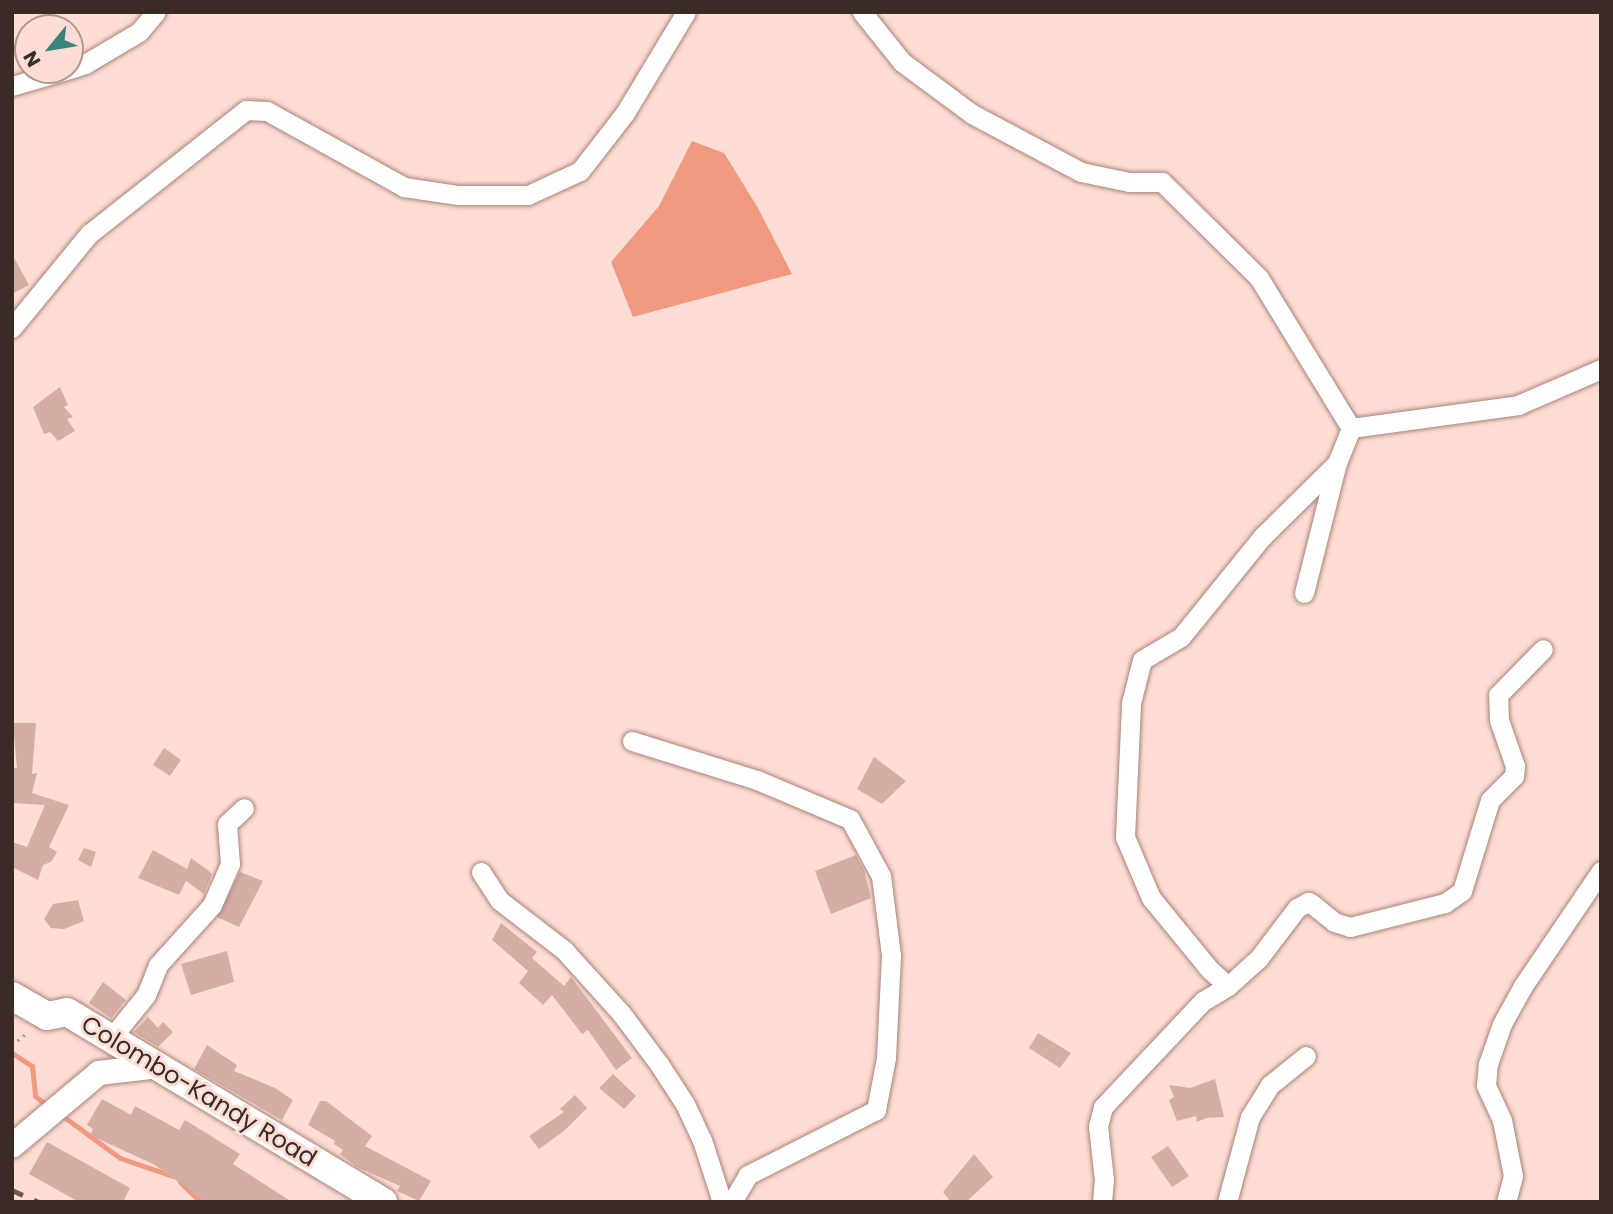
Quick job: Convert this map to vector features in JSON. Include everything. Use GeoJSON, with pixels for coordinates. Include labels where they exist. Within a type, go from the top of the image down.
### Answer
{"type":"FeatureCollection","features":[{"type":"Feature","properties":{"kind":"highway","name":"Colombo-Kandy Road"},"geometry":{"type":"LineString","coordinates":[[12,996],[47,1016],[67,1012],[383,1202]]}},
{"type":"Feature","properties":{"kind":"main road"},"geometry":{"type":"LineString","coordinates":[[99,1073],[102,1056],[112,1037]]}},
{"type":"Feature","properties":{"kind":"main road"},"geometry":{"type":"LineString","coordinates":[[12,1146],[99,1073],[159,1066]]}},
{"type":"Feature","properties":{"kind":"street"},"geometry":{"type":"LineString","coordinates":[[84,64],[139,32],[156,12]]}},
{"type":"Feature","properties":{"kind":"street"},"geometry":{"type":"LineString","coordinates":[[12,328],[89,234],[246,110],[267,111],[404,187],[458,195],[528,195],[580,170],[625,113],[686,12]]}},
{"type":"Feature","properties":{"kind":"street"},"geometry":{"type":"LineString","coordinates":[[862,12],[902,62],[972,114],[1081,172],[1129,182],[1162,182],[1259,278],[1352,428]]}},
{"type":"Feature","properties":{"kind":"street"},"geometry":{"type":"LineString","coordinates":[[1352,428],[1518,405],[1601,369]]}},
{"type":"Feature","properties":{"kind":"street"},"geometry":{"type":"LineString","coordinates":[[1304,593],[1337,463],[1352,428]]}},
{"type":"Feature","properties":{"kind":"street"},"geometry":{"type":"LineString","coordinates":[[1228,986],[1210,970],[1150,898],[1125,837],[1130,703],[1142,660],[1181,637],[1262,537],[1337,463]]}},
{"type":"Feature","properties":{"kind":"street"},"geometry":{"type":"LineString","coordinates":[[1102,1202],[1104,1180],[1098,1126],[1103,1107],[1203,1001],[1228,986],[1259,958],[1286,919],[1308,902],[1334,922],[1350,928],[1445,903],[1462,891],[1478,830],[1490,800],[1514,776],[1515,766],[1499,720],[1499,695],[1543,649]]}},
{"type":"Feature","properties":{"kind":"street"},"geometry":{"type":"LineString","coordinates":[[632,741],[758,780],[850,819],[881,876],[891,956],[886,1059],[876,1110],[748,1175],[732,1202]]}},
{"type":"Feature","properties":{"kind":"street"},"geometry":{"type":"LineString","coordinates":[[112,1037],[145,995],[158,965],[212,905],[230,864],[227,824],[244,808]]}},
{"type":"Feature","properties":{"kind":"street"},"geometry":{"type":"LineString","coordinates":[[1506,1202],[1513,1176],[1502,1120],[1486,1085],[1488,1064],[1503,1024],[1523,986],[1601,871]]}},
{"type":"Feature","properties":{"kind":"street"},"geometry":{"type":"LineString","coordinates":[[481,872],[499,900],[565,950],[621,1013],[659,1063],[702,1140],[722,1202]]}},
{"type":"Feature","properties":{"kind":"street"},"geometry":{"type":"LineString","coordinates":[[1227,1202],[1250,1117],[1270,1085],[1306,1056]]}},
{"type":"Feature","properties":{"kind":"path"},"geometry":{"type":"LineString","coordinates":[[12,1045],[33,1027]]}},
{"type":"Feature","properties":{"kind":"shaded area"},"geometry":{"type":"Polygon","coordinates":[[[692,141],[724,153],[758,208],[792,274],[633,317],[611,262],[659,206],[692,141]]]}},
{"type":"Feature","properties":{"kind":"building"},"geometry":{"type":"Polygon","coordinates":[[[12,254],[29,285],[12,294],[12,254]]]}},
{"type":"Feature","properties":{"kind":"building"},"geometry":{"type":"Polygon","coordinates":[[[60,387],[68,405],[64,407],[73,417],[67,419],[75,431],[58,441],[50,432],[44,434],[33,407],[60,387]]]}},
{"type":"Feature","properties":{"kind":"building"},"geometry":{"type":"Polygon","coordinates":[[[13,723],[36,723],[32,774],[37,773],[32,793],[69,805],[49,847],[57,852],[51,862],[43,865],[38,880],[12,867],[12,842],[27,847],[45,805],[12,803],[12,768],[17,768],[13,723]]]}},
{"type":"Feature","properties":{"kind":"building"},"geometry":{"type":"Polygon","coordinates":[[[164,748],[181,760],[170,776],[153,765],[164,748]]]}},
{"type":"Feature","properties":{"kind":"building"},"geometry":{"type":"Polygon","coordinates":[[[874,757],[906,781],[882,804],[857,789],[874,757]]]}},
{"type":"Feature","properties":{"kind":"building"},"geometry":{"type":"Polygon","coordinates":[[[84,848],[96,852],[91,867],[78,860],[84,848]]]}},
{"type":"Feature","properties":{"kind":"building"},"geometry":{"type":"Polygon","coordinates":[[[153,850],[187,869],[191,858],[209,871],[212,874],[204,894],[186,881],[179,895],[138,878],[153,850]]]}},
{"type":"Feature","properties":{"kind":"building"},"geometry":{"type":"Polygon","coordinates":[[[856,855],[864,870],[871,898],[831,914],[815,871],[856,855]]]}},
{"type":"Feature","properties":{"kind":"building"},"geometry":{"type":"Polygon","coordinates":[[[240,872],[263,881],[239,927],[217,917],[240,872]]]}},
{"type":"Feature","properties":{"kind":"building"},"geometry":{"type":"Polygon","coordinates":[[[78,900],[84,921],[64,929],[51,928],[44,919],[53,904],[78,900]]]}},
{"type":"Feature","properties":{"kind":"building"},"geometry":{"type":"Polygon","coordinates":[[[501,923],[537,952],[532,958],[564,986],[571,977],[632,1058],[616,1070],[588,1030],[582,1034],[552,995],[543,1005],[519,983],[528,971],[492,940],[501,923]]]}},
{"type":"Feature","properties":{"kind":"building"},"geometry":{"type":"Polygon","coordinates":[[[227,951],[234,982],[191,995],[181,964],[227,951]]]}},
{"type":"Feature","properties":{"kind":"building"},"geometry":{"type":"Polygon","coordinates":[[[103,982],[126,1000],[111,1018],[89,1003],[103,982]]]}},
{"type":"Feature","properties":{"kind":"building"},"geometry":{"type":"Polygon","coordinates":[[[148,1017],[158,1028],[163,1022],[173,1032],[158,1047],[134,1032],[148,1017]]]}},
{"type":"Feature","properties":{"kind":"building"},"geometry":{"type":"Polygon","coordinates":[[[1038,1033],[1071,1053],[1060,1068],[1029,1048],[1038,1033]]]}},
{"type":"Feature","properties":{"kind":"building"},"geometry":{"type":"Polygon","coordinates":[[[207,1045],[237,1065],[234,1071],[275,1088],[293,1100],[282,1120],[194,1069],[207,1045]]]}},
{"type":"Feature","properties":{"kind":"building"},"geometry":{"type":"Polygon","coordinates":[[[613,1074],[636,1096],[624,1109],[599,1088],[613,1074]]]}},
{"type":"Feature","properties":{"kind":"building"},"geometry":{"type":"Polygon","coordinates":[[[1215,1079],[1224,1117],[1206,1118],[1197,1122],[1196,1116],[1177,1121],[1169,1100],[1174,1097],[1169,1085],[1190,1088],[1215,1079]]]}},
{"type":"Feature","properties":{"kind":"building"},"geometry":{"type":"Polygon","coordinates":[[[575,1095],[587,1108],[564,1131],[539,1149],[529,1136],[564,1112],[560,1109],[575,1095]]]}},
{"type":"Feature","properties":{"kind":"building"},"geometry":{"type":"Polygon","coordinates":[[[102,1099],[131,1115],[135,1106],[179,1130],[185,1120],[240,1154],[233,1164],[292,1202],[206,1202],[155,1165],[90,1135],[93,1129],[87,1125],[102,1099]]]}},
{"type":"Feature","properties":{"kind":"building"},"geometry":{"type":"Polygon","coordinates":[[[320,1101],[326,1101],[372,1136],[365,1146],[431,1181],[419,1201],[397,1191],[400,1186],[357,1167],[340,1154],[343,1150],[334,1144],[335,1141],[308,1125],[320,1101]]]}},
{"type":"Feature","properties":{"kind":"building"},"geometry":{"type":"Polygon","coordinates":[[[47,1142],[130,1188],[123,1202],[79,1202],[29,1174],[47,1142]]]}},
{"type":"Feature","properties":{"kind":"building"},"geometry":{"type":"Polygon","coordinates":[[[1168,1146],[1189,1176],[1172,1187],[1151,1157],[1168,1146]]]}},
{"type":"Feature","properties":{"kind":"building"},"geometry":{"type":"Polygon","coordinates":[[[974,1154],[993,1177],[966,1202],[951,1202],[943,1192],[974,1154]]]}},
{"type":"Feature","properties":{"kind":"waterway"},"geometry":{"type":"LineString","coordinates":[[12,1053],[32,1066],[35,1096],[49,1107]]}},
{"type":"Feature","properties":{"kind":"waterway"},"geometry":{"type":"LineString","coordinates":[[60,1114],[120,1158],[173,1176]]}},
{"type":"Feature","properties":{"kind":"waterway"},"geometry":{"type":"LineString","coordinates":[[180,1182],[201,1202]]}},
{"type":"Feature","properties":{"kind":"railway"},"geometry":{"type":"LineString","coordinates":[[12,1190],[39,1202]]}}]}
